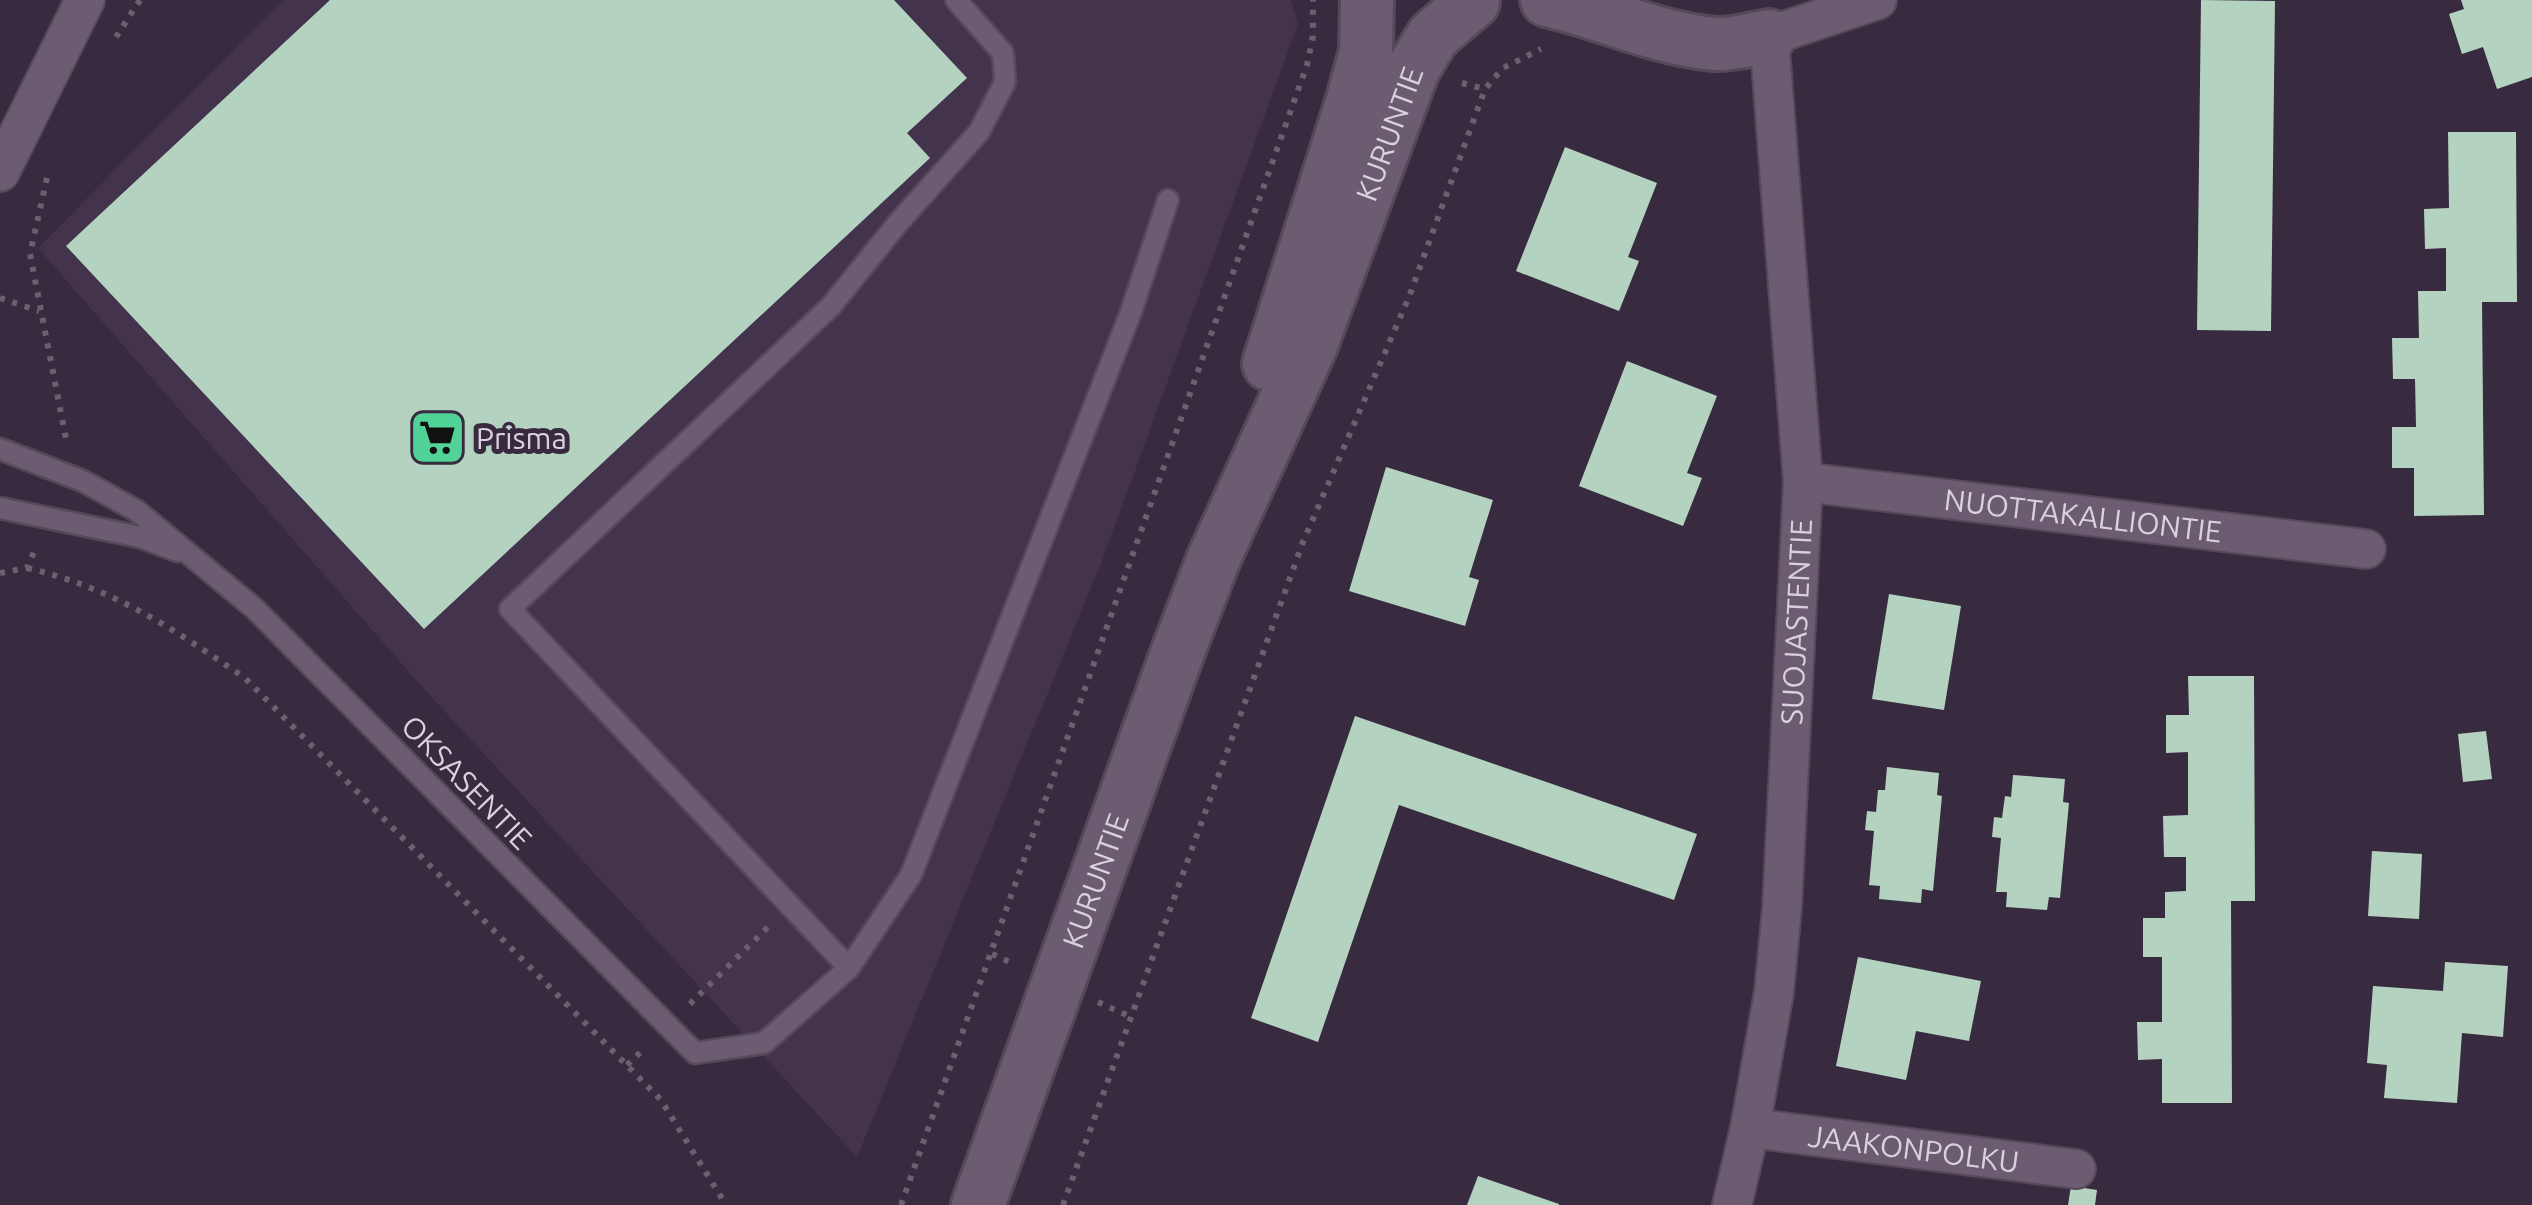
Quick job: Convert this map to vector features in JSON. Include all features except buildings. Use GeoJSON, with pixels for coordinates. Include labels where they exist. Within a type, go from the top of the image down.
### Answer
{"type":"FeatureCollection","features":[{"type":"Feature","properties":{"kind":"main road","name":"KURUNTIE"},"geometry":{"type":"LineString","coordinates":[[978,1205],[1214,558],[1278,332],[1366,52],[1367,0]]}},
{"type":"Feature","properties":{"kind":"main road"},"geometry":{"type":"LineString","coordinates":[[1680,0],[1769,36]]}},
{"type":"Feature","properties":{"kind":"main road","name":"KURUNTIE"},"geometry":{"type":"LineString","coordinates":[[1214,558],[1311,346],[1413,69],[1433,36],[1465,1]]}},
{"type":"Feature","properties":{"kind":"main road"},"geometry":{"type":"LineString","coordinates":[[1571,5],[1654,32],[1718,44],[1769,36]]}},
{"type":"Feature","properties":{"kind":"street"},"geometry":{"type":"LineString","coordinates":[[0,172],[85,0]]}},
{"type":"Feature","properties":{"kind":"street"},"geometry":{"type":"LineString","coordinates":[[1769,36],[1877,0]]}},
{"type":"Feature","properties":{"kind":"street","name":"SUOJASTENTIE"},"geometry":{"type":"LineString","coordinates":[[1732,1205],[1774,992],[1782,908],[1803,482],[1769,36]]}},
{"type":"Feature","properties":{"kind":"street","name":"NUOTTAKALLIONTIE"},"geometry":{"type":"LineString","coordinates":[[1803,482],[2366,549]]}},
{"type":"Feature","properties":{"kind":"street","name":"JAAKONPOLKU"},"geometry":{"type":"LineString","coordinates":[[1750,1128],[2076,1169]]}},
{"type":"Feature","properties":{"kind":"lane"},"geometry":{"type":"LineString","coordinates":[[956,0],[1003,53],[1005,82],[979,132],[831,306],[510,609],[849,968],[911,875],[1131,312],[1168,200]]}},
{"type":"Feature","properties":{"kind":"lane","name":"OKSASENTIE"},"geometry":{"type":"LineString","coordinates":[[0,449],[60,472],[138,510],[254,608],[666,1028],[695,1053],[764,1043],[849,968]]}},
{"type":"Feature","properties":{"kind":"lane","name":"OKSASENTIE"},"geometry":{"type":"LineString","coordinates":[[0,508],[140,537],[194,557]]}},
{"type":"Feature","properties":{"kind":"path"},"geometry":{"type":"LineString","coordinates":[[901,1205],[1307,66],[1313,36],[1313,0]]}},
{"type":"Feature","properties":{"kind":"path"},"geometry":{"type":"LineString","coordinates":[[1063,1205],[1303,542],[1409,297],[1485,90],[1503,68],[1524,55],[1554,44],[1580,41],[1571,5]]}},
{"type":"Feature","properties":{"kind":"path"},"geometry":{"type":"LineString","coordinates":[[48,174],[30,254],[67,436],[68,450],[60,472]]}},
{"type":"Feature","properties":{"kind":"path"},"geometry":{"type":"LineString","coordinates":[[0,298],[39,310]]}},
{"type":"Feature","properties":{"kind":"path"},"geometry":{"type":"LineString","coordinates":[[27,568],[46,518]]}},
{"type":"Feature","properties":{"kind":"path"},"geometry":{"type":"LineString","coordinates":[[0,573],[27,568],[112,594],[245,678],[660,1100],[726,1205]]}},
{"type":"Feature","properties":{"kind":"path"},"geometry":{"type":"LineString","coordinates":[[666,1028],[788,906]]}},
{"type":"Feature","properties":{"kind":"shaded area"},"geometry":{"type":"Polygon","coordinates":[[[283,0],[1291,0],[1298,24],[1102,561],[857,1157],[424,689],[38,248],[283,0]]]}},
{"type":"Feature","properties":{"kind":"place","name":"Prisma"},"geometry":{"type":"Point","coordinates":[437,438]}}]}
